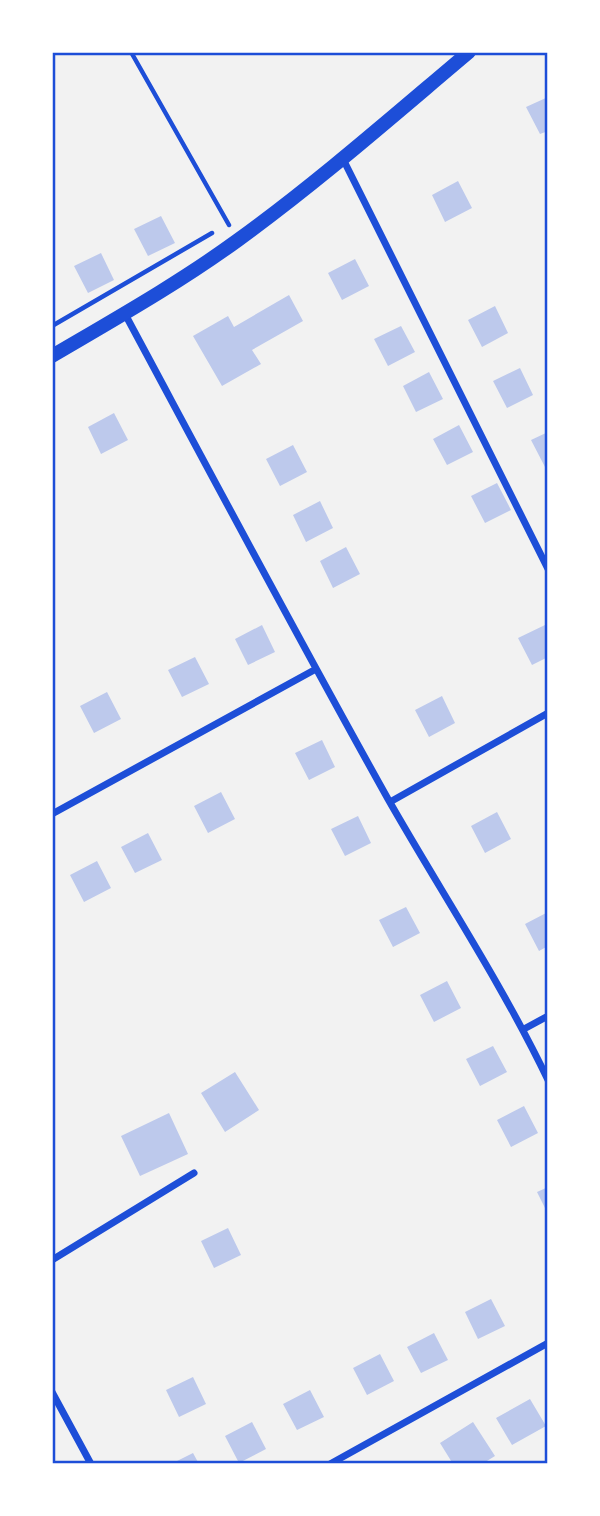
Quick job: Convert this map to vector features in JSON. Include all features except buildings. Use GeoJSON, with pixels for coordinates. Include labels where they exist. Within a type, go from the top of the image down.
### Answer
{"type":"FeatureCollection","features":[{"type":"Feature","properties":{"kind":"main road"},"geometry":{"type":"LineString","coordinates":[[52,355],[125,314],[238,240],[343,158],[469,52]]}},
{"type":"Feature","properties":{"kind":"street"},"geometry":{"type":"LineString","coordinates":[[343,158],[548,569]]}},
{"type":"Feature","properties":{"kind":"street"},"geometry":{"type":"LineString","coordinates":[[125,314],[316,669],[390,802],[524,1029],[548,1080]]}},
{"type":"Feature","properties":{"kind":"street"},"geometry":{"type":"LineString","coordinates":[[52,814],[316,669]]}},
{"type":"Feature","properties":{"kind":"street"},"geometry":{"type":"LineString","coordinates":[[390,802],[548,713]]}},
{"type":"Feature","properties":{"kind":"street"},"geometry":{"type":"LineString","coordinates":[[524,1029],[548,1016]]}},
{"type":"Feature","properties":{"kind":"street"},"geometry":{"type":"LineString","coordinates":[[52,1260],[194,1173]]}},
{"type":"Feature","properties":{"kind":"street"},"geometry":{"type":"LineString","coordinates":[[330,1464],[548,1343]]}},
{"type":"Feature","properties":{"kind":"street"},"geometry":{"type":"LineString","coordinates":[[52,1392],[91,1464]]}},
{"type":"Feature","properties":{"kind":"path"},"geometry":{"type":"LineString","coordinates":[[131,52],[238,240]]}},
{"type":"Feature","properties":{"kind":"path"},"geometry":{"type":"LineString","coordinates":[[52,326],[229,224]]}}]}
